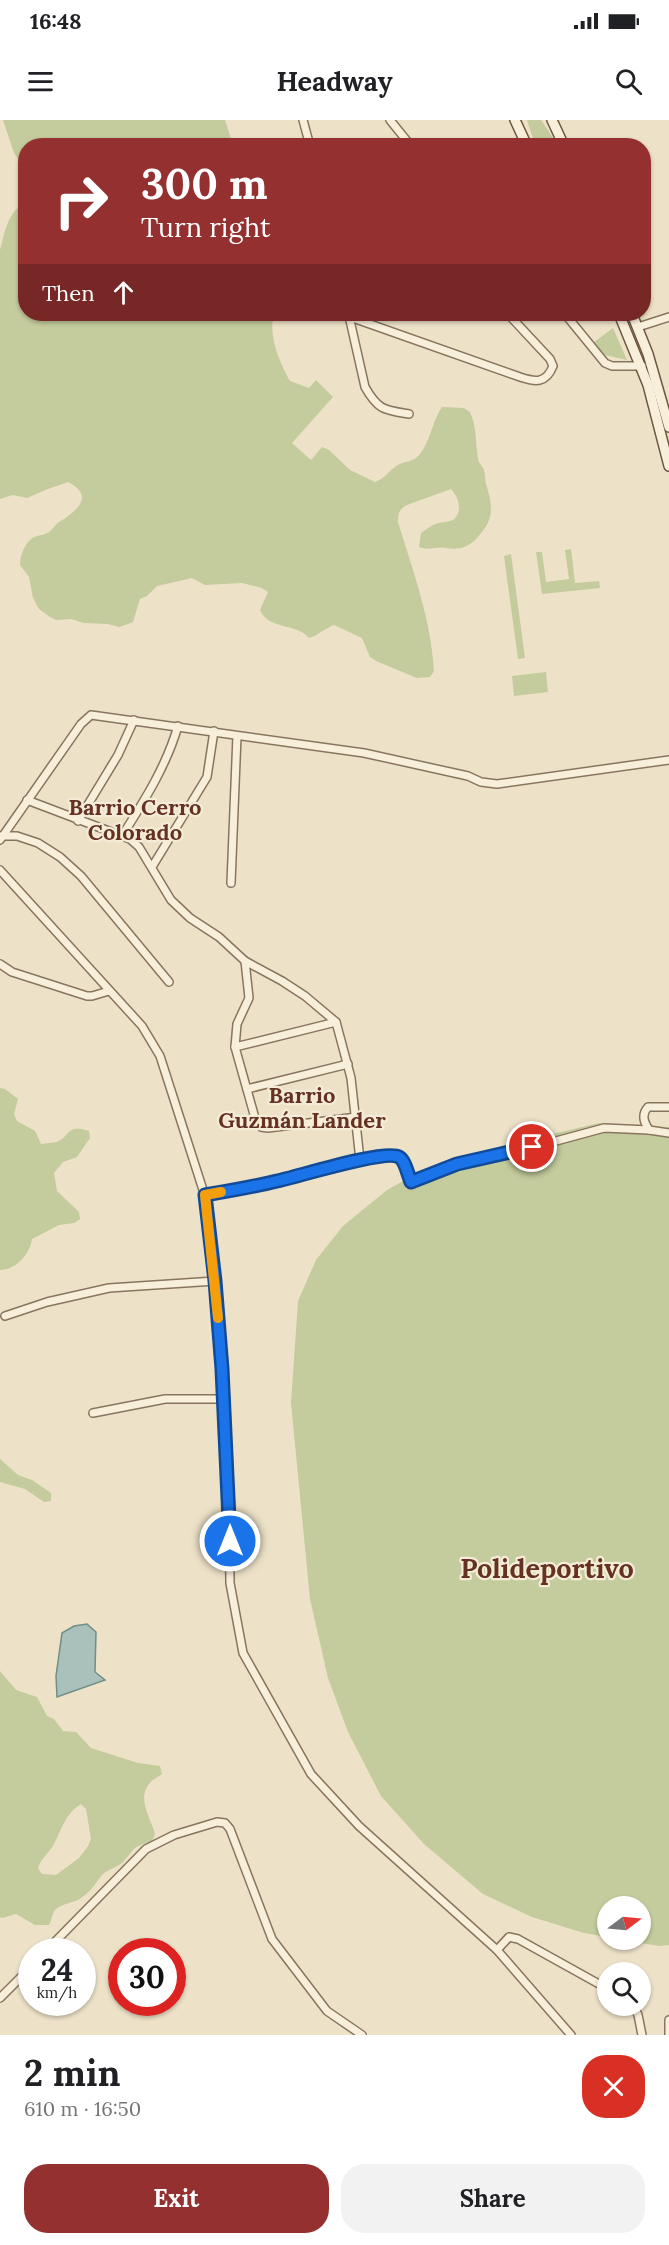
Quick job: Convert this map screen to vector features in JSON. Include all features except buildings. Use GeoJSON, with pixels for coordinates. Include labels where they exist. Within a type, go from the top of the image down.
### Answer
{"type":"FeatureCollection","features":[{"type":"Feature","properties":{"kind":"main road"},"geometry":{"type":"LineString","coordinates":[[515,120],[523,138]]}},
{"type":"Feature","properties":{"kind":"main road"},"geometry":{"type":"LineString","coordinates":[[552,120],[560,138]]}},
{"type":"Feature","properties":{"kind":"main road"},"geometry":{"type":"LineString","coordinates":[[622,321],[642,366],[669,466]]}},
{"type":"Feature","properties":{"kind":"main road"},"geometry":{"type":"LineString","coordinates":[[635,321],[655,374],[669,427]]}},
{"type":"Feature","properties":{"kind":"street"},"geometry":{"type":"LineString","coordinates":[[303,120],[308,138]]}},
{"type":"Feature","properties":{"kind":"street"},"geometry":{"type":"LineString","coordinates":[[390,120],[405,138]]}},
{"type":"Feature","properties":{"kind":"street"},"geometry":{"type":"LineString","coordinates":[[638,327],[669,317]]}},
{"type":"Feature","properties":{"kind":"street"},"geometry":{"type":"LineString","coordinates":[[350,321],[365,387],[369,395],[384,410],[409,414]]}},
{"type":"Feature","properties":{"kind":"street"},"geometry":{"type":"LineString","coordinates":[[366,321],[535,382],[544,379],[553,366],[550,359],[515,321]]}},
{"type":"Feature","properties":{"kind":"street"},"geometry":{"type":"LineString","coordinates":[[571,321],[604,363],[612,366],[642,366]]}},
{"type":"Feature","properties":{"kind":"street"},"geometry":{"type":"LineString","coordinates":[[0,837],[86,718],[97,714],[364,753],[497,784],[669,760]]}},
{"type":"Feature","properties":{"kind":"street"},"geometry":{"type":"LineString","coordinates":[[78,821],[118,755],[134,720]]}},
{"type":"Feature","properties":{"kind":"street"},"geometry":{"type":"LineString","coordinates":[[122,837],[160,774],[172,748],[178,726]]}},
{"type":"Feature","properties":{"kind":"street"},"geometry":{"type":"LineString","coordinates":[[152,867],[207,777],[214,731]]}},
{"type":"Feature","properties":{"kind":"street"},"geometry":{"type":"LineString","coordinates":[[231,884],[237,736]]}},
{"type":"Feature","properties":{"kind":"street"},"geometry":{"type":"LineString","coordinates":[[27,800],[130,839],[139,847],[171,900],[190,918],[219,937],[245,961],[297,991],[336,1022],[348,1064],[357,1117],[360,1160]]}},
{"type":"Feature","properties":{"kind":"street"},"geometry":{"type":"LineString","coordinates":[[0,837],[17,836],[38,843],[60,857],[81,876],[169,982]]}},
{"type":"Feature","properties":{"kind":"street"},"geometry":{"type":"LineString","coordinates":[[0,870],[142,1026],[160,1056],[205,1195],[215,1281],[223,1398],[229,1499],[230,1583],[243,1653],[311,1774],[359,1826],[497,1950],[571,2035]]}},
{"type":"Feature","properties":{"kind":"street"},"geometry":{"type":"LineString","coordinates":[[245,961],[249,998],[237,1024],[235,1047],[255,1118],[261,1127],[357,1117]]}},
{"type":"Feature","properties":{"kind":"street"},"geometry":{"type":"LineString","coordinates":[[0,964],[12,972],[87,996],[109,991]]}},
{"type":"Feature","properties":{"kind":"street"},"geometry":{"type":"LineString","coordinates":[[235,1047],[336,1022]]}},
{"type":"Feature","properties":{"kind":"street"},"geometry":{"type":"LineString","coordinates":[[247,1089],[348,1064]]}},
{"type":"Feature","properties":{"kind":"street"},"geometry":{"type":"LineString","coordinates":[[649,1130],[645,1122],[644,1111],[648,1107],[669,1107]]}},
{"type":"Feature","properties":{"kind":"street"},"geometry":{"type":"LineString","coordinates":[[205,1195],[277,1181],[360,1160],[398,1156],[411,1182],[457,1164],[512,1153],[604,1128],[669,1133]]}},
{"type":"Feature","properties":{"kind":"street"},"geometry":{"type":"LineString","coordinates":[[4,1316],[47,1302],[108,1288],[215,1281]]}},
{"type":"Feature","properties":{"kind":"street"},"geometry":{"type":"LineString","coordinates":[[93,1413],[165,1399],[223,1398]]}},
{"type":"Feature","properties":{"kind":"street"},"geometry":{"type":"LineString","coordinates":[[59,1938],[146,1849],[174,1835],[218,1822],[225,1823],[231,1829],[272,1939],[327,2011],[362,2035]]}},
{"type":"Feature","properties":{"kind":"street"},"geometry":{"type":"LineString","coordinates":[[497,1950],[508,1937],[518,1939],[597,1983]]}},
{"type":"Feature","properties":{"kind":"street"},"geometry":{"type":"LineString","coordinates":[[0,1998],[18,1980]]}},
{"type":"Feature","properties":{"kind":"street"},"geometry":{"type":"LineString","coordinates":[[638,2016],[642,2035]]}},
{"type":"Feature","properties":{"kind":"street"},"geometry":{"type":"LineString","coordinates":[[669,2020],[669,2035]]}},
{"type":"Feature","properties":{"kind":"green space"},"geometry":{"type":"Polygon","coordinates":[[[3,120],[225,120],[231,138],[18,138],[18,159],[3,120]]]}},
{"type":"Feature","properties":{"kind":"green space"},"geometry":{"type":"Polygon","coordinates":[[[527,120],[541,120],[553,138],[533,138],[527,120]]]}},
{"type":"Feature","properties":{"kind":"green space"},"geometry":{"type":"Polygon","coordinates":[[[18,208],[18,321],[273,321],[274,340],[290,381],[309,388],[316,380],[333,397],[292,443],[311,460],[322,447],[329,450],[350,470],[375,482],[398,465],[420,454],[442,407],[464,408],[470,412],[475,429],[478,460],[484,470],[490,500],[491,513],[487,525],[473,542],[462,548],[426,549],[419,547],[421,533],[435,524],[453,520],[456,517],[459,504],[451,489],[407,505],[398,517],[429,633],[434,671],[430,677],[417,678],[376,661],[370,657],[362,638],[334,625],[309,638],[297,630],[269,621],[260,610],[268,592],[262,588],[242,583],[205,585],[192,578],[157,586],[147,596],[140,599],[133,622],[120,627],[84,623],[71,619],[56,620],[39,609],[33,598],[29,577],[20,565],[23,551],[31,539],[49,532],[72,514],[82,498],[76,487],[68,482],[27,498],[13,495],[0,499],[0,250],[5,230],[18,208]]]}},
{"type":"Feature","properties":{"kind":"green space"},"geometry":{"type":"Polygon","coordinates":[[[613,328],[627,360],[605,355],[593,343],[613,328]]]}},
{"type":"Feature","properties":{"kind":"green space"},"geometry":{"type":"Polygon","coordinates":[[[571,549],[575,583],[599,581],[600,588],[542,594],[536,552],[542,552],[546,582],[569,579],[565,550],[571,549]]]}},
{"type":"Feature","properties":{"kind":"green space"},"geometry":{"type":"Polygon","coordinates":[[[511,554],[525,658],[518,659],[504,556],[511,554]]]}},
{"type":"Feature","properties":{"kind":"green space"},"geometry":{"type":"Polygon","coordinates":[[[546,672],[548,692],[514,696],[512,676],[546,672]]]}},
{"type":"Feature","properties":{"kind":"green space"},"geometry":{"type":"Polygon","coordinates":[[[0,1088],[18,1099],[14,1114],[17,1121],[35,1131],[41,1144],[57,1142],[76,1129],[89,1131],[90,1138],[77,1157],[63,1162],[54,1173],[57,1191],[79,1212],[80,1219],[74,1223],[59,1225],[32,1239],[25,1255],[17,1264],[0,1270],[0,1088]]]}},
{"type":"Feature","properties":{"kind":"green space"},"geometry":{"type":"Polygon","coordinates":[[[599,1123],[669,1127],[669,1945],[651,1945],[651,1896],[597,1896],[597,1935],[584,1933],[532,1917],[483,1894],[424,1844],[381,1796],[348,1732],[328,1678],[310,1599],[291,1403],[298,1301],[316,1260],[343,1226],[387,1190],[423,1170],[489,1149],[599,1123]]]}},
{"type":"Feature","properties":{"kind":"green space"},"geometry":{"type":"Polygon","coordinates":[[[0,1459],[18,1475],[32,1480],[51,1493],[51,1501],[44,1502],[25,1489],[0,1482],[0,1459]]]}},
{"type":"Feature","properties":{"kind":"green space"},"geometry":{"type":"Polygon","coordinates":[[[0,1671],[16,1690],[37,1697],[47,1716],[54,1719],[63,1731],[76,1732],[91,1748],[138,1763],[160,1766],[162,1774],[150,1783],[144,1795],[144,1802],[155,1834],[152,1841],[134,1848],[121,1864],[103,1874],[85,1896],[56,1909],[49,1925],[35,1925],[16,1914],[0,1917],[0,1671]],[[81,1804],[68,1817],[54,1844],[39,1864],[38,1868],[42,1874],[56,1875],[79,1858],[88,1846],[91,1839],[86,1809],[81,1804]]]}},
{"type":"Feature","properties":{"kind":"water"},"geometry":{"type":"Polygon","coordinates":[[[87,1624],[96,1632],[95,1672],[105,1680],[57,1697],[56,1676],[62,1633],[74,1626],[87,1624]]]}},
{"type":"Feature","properties":{"kind":"slow traffic"},"geometry":{"type":"LineString","coordinates":[[218,1318],[205,1195],[221,1192]]}},
{"type":"Feature","properties":{"kind":"district","name":"Barrio Cerro Colorado"},"geometry":{"type":"Point","coordinates":[135,820]}},
{"type":"Feature","properties":{"kind":"district","name":"Barrio Guzmán Lander"},"geometry":{"type":"Point","coordinates":[302,1108]}},
{"type":"Feature","properties":{"kind":"district","name":"Polideportivo"},"geometry":{"type":"Point","coordinates":[547,1569]}},
{"type":"Feature","properties":{"kind":"route"},"geometry":{"type":"LineString","coordinates":[[230,1541],[222,1369],[205,1195],[277,1181],[360,1160],[392,1156],[400,1157],[411,1182],[469,1160],[512,1153],[532,1147]]}}]}
